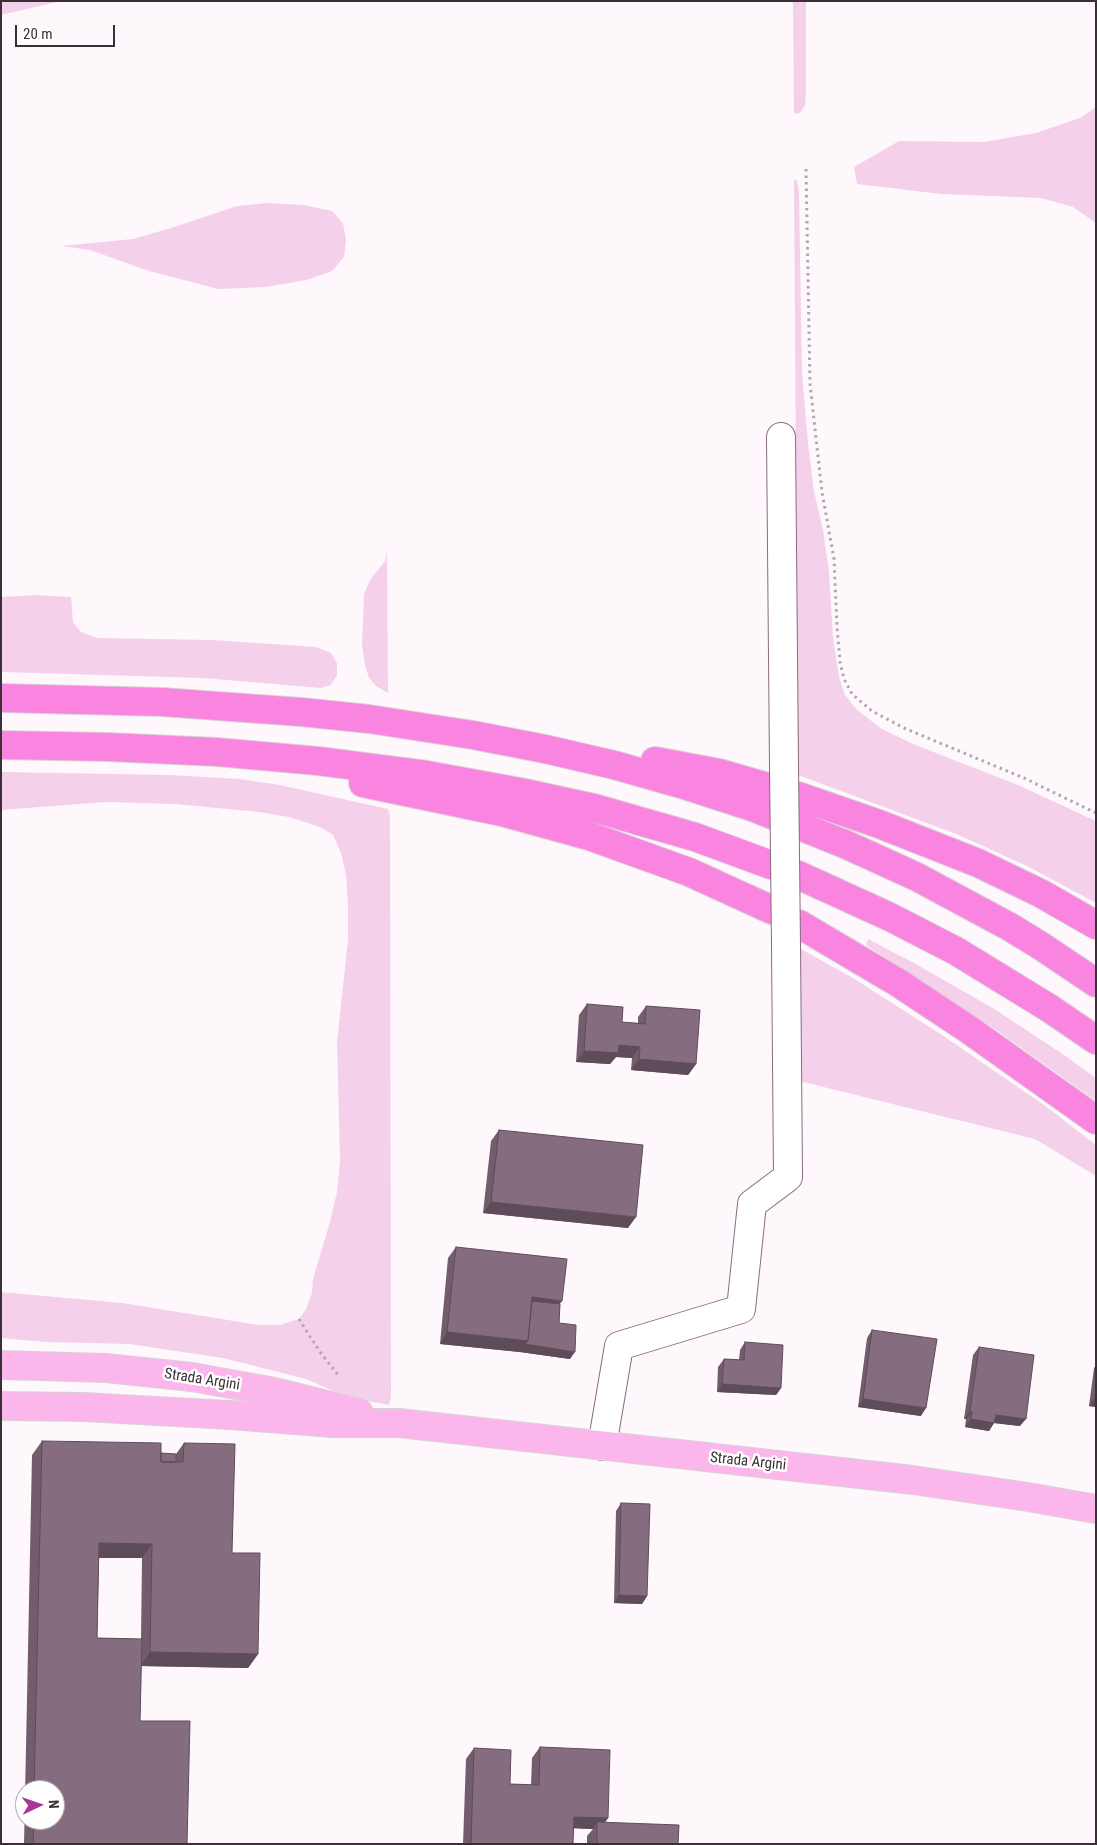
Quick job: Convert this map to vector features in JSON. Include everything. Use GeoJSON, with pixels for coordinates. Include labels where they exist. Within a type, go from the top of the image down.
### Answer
{"type":"FeatureCollection","features":[{"type":"Feature","properties":{"kind":"highway"},"geometry":{"type":"LineString","coordinates":[[1,698],[162,702],[275,710],[387,722],[509,742],[677,764],[719,773],[777,777]]}},
{"type":"Feature","properties":{"kind":"highway"},"geometry":{"type":"LineString","coordinates":[[509,742],[614,765],[681,784],[756,808],[820,834],[910,874],[950,895],[1041,946],[1096,983]]}},
{"type":"Feature","properties":{"kind":"highway"},"geometry":{"type":"LineString","coordinates":[[1,745],[182,750],[318,761],[427,775],[594,808],[662,826],[771,865]]}},
{"type":"Feature","properties":{"kind":"highway"},"geometry":{"type":"LineString","coordinates":[[182,750],[287,766],[469,804],[547,824],[589,836],[690,872],[772,910]]}},
{"type":"Feature","properties":{"kind":"highway"},"geometry":{"type":"LineString","coordinates":[[798,796],[879,824],[978,863],[1035,890],[1096,925]]}},
{"type":"Feature","properties":{"kind":"highway"},"geometry":{"type":"LineString","coordinates":[[798,875],[883,914],[956,951],[1049,1008],[1096,1040]]}},
{"type":"Feature","properties":{"kind":"highway"},"geometry":{"type":"LineString","coordinates":[[792,935],[897,982],[968,1029],[1096,1120]]}},
{"type":"Feature","properties":{"kind":"main road","name":"Strada Argini"},"geometry":{"type":"LineString","coordinates":[[1,1365],[106,1368],[192,1377],[327,1404],[399,1424]]}},
{"type":"Feature","properties":{"kind":"main road","name":"Strada Argini"},"geometry":{"type":"LineString","coordinates":[[1,1406],[84,1407],[220,1414],[332,1423],[399,1424],[913,1480],[1096,1509]]}},
{"type":"Feature","properties":{"kind":"lane"},"geometry":{"type":"LineString","coordinates":[[602,1446],[619,1346],[741,1309],[752,1204],[788,1178],[792,935],[777,777],[781,437]]}},
{"type":"Feature","properties":{"kind":"path"},"geometry":{"type":"LineString","coordinates":[[806,169],[810,384],[822,492],[834,559],[837,627],[840,662],[844,679],[852,694],[872,712],[904,728],[1024,778],[1096,813]]}},
{"type":"Feature","properties":{"kind":"shaded area"},"geometry":{"type":"Polygon","coordinates":[[[1,1],[61,1],[1,15],[1,1]]]}},
{"type":"Feature","properties":{"kind":"shaded area"},"geometry":{"type":"Polygon","coordinates":[[[793,1],[806,1],[805,105],[800,113],[794,114],[793,1]]]}},
{"type":"Feature","properties":{"kind":"shaded area"},"geometry":{"type":"Polygon","coordinates":[[[1096,107],[1096,223],[1073,207],[1041,198],[941,194],[857,184],[854,167],[899,141],[984,142],[1036,133],[1080,118],[1096,107]]]}},
{"type":"Feature","properties":{"kind":"shaded area"},"geometry":{"type":"Polygon","coordinates":[[[794,179],[797,181],[799,191],[802,374],[808,444],[814,491],[823,530],[829,572],[833,637],[839,677],[845,695],[857,710],[882,729],[913,744],[1018,785],[1096,821],[1096,903],[1027,866],[956,834],[798,775],[794,179]]]}},
{"type":"Feature","properties":{"kind":"shaded area"},"geometry":{"type":"Polygon","coordinates":[[[268,203],[304,205],[332,211],[343,223],[346,240],[344,257],[332,271],[307,280],[265,287],[218,289],[149,271],[90,250],[61,246],[133,239],[237,206],[268,203]]]}},
{"type":"Feature","properties":{"kind":"shaded area"},"geometry":{"type":"Polygon","coordinates":[[[387,550],[388,693],[376,686],[369,678],[362,645],[364,594],[370,580],[385,561],[387,550]]]}},
{"type":"Feature","properties":{"kind":"shaded area"},"geometry":{"type":"Polygon","coordinates":[[[35,595],[71,597],[73,622],[81,632],[97,638],[212,640],[316,647],[331,653],[337,663],[337,675],[331,685],[321,688],[203,678],[1,672],[1,597],[35,595]]]}},
{"type":"Feature","properties":{"kind":"shaded area"},"geometry":{"type":"Polygon","coordinates":[[[1,772],[170,775],[239,779],[280,785],[388,809],[390,816],[391,1397],[389,1405],[347,1397],[306,1379],[223,1358],[129,1344],[46,1342],[1,1338],[1,1292],[122,1303],[259,1325],[280,1325],[299,1319],[306,1309],[312,1293],[313,1279],[337,1192],[340,1161],[337,1042],[348,940],[348,906],[346,875],[341,853],[333,835],[320,827],[289,817],[259,812],[175,804],[105,802],[1,810],[1,772]]]}},
{"type":"Feature","properties":{"kind":"shaded area"},"geometry":{"type":"Polygon","coordinates":[[[868,939],[996,1010],[1064,1055],[1096,1078],[1096,1101],[999,1032],[866,945],[868,939]]]}},
{"type":"Feature","properties":{"kind":"shaded area"},"geometry":{"type":"Polygon","coordinates":[[[799,948],[853,978],[942,1035],[1044,1105],[1096,1145],[1096,1176],[1035,1139],[799,1081],[799,948]]]}},
{"type":"Feature","properties":{"kind":"building"},"geometry":{"type":"Polygon","coordinates":[[[587,1004],[623,1007],[622,1022],[645,1024],[646,1006],[700,1010],[696,1064],[639,1059],[640,1047],[619,1045],[618,1053],[584,1051],[587,1004]]]}},
{"type":"Feature","properties":{"kind":"building"},"geometry":{"type":"Polygon","coordinates":[[[499,1130],[643,1145],[636,1217],[491,1202],[499,1130]]]}},
{"type":"Feature","properties":{"kind":"building"},"geometry":{"type":"Polygon","coordinates":[[[456,1247],[567,1259],[562,1301],[532,1297],[528,1341],[447,1332],[456,1247]]]}},
{"type":"Feature","properties":{"kind":"building"},"geometry":{"type":"Polygon","coordinates":[[[532,1301],[560,1304],[559,1323],[576,1325],[575,1352],[525,1344],[528,1341],[532,1301]]]}},
{"type":"Feature","properties":{"kind":"building"},"geometry":{"type":"Polygon","coordinates":[[[872,1330],[937,1339],[926,1408],[863,1399],[872,1330]]]}},
{"type":"Feature","properties":{"kind":"building"},"geometry":{"type":"Polygon","coordinates":[[[745,1342],[783,1345],[781,1388],[722,1384],[724,1359],[744,1360],[745,1342]]]}},
{"type":"Feature","properties":{"kind":"building"},"geometry":{"type":"Polygon","coordinates":[[[979,1347],[1034,1355],[1026,1419],[996,1415],[994,1423],[971,1419],[972,1412],[970,1411],[979,1347]]]}},
{"type":"Feature","properties":{"kind":"building"},"geometry":{"type":"Polygon","coordinates":[[[42,1441],[161,1443],[161,1462],[183,1462],[184,1443],[235,1444],[232,1553],[260,1553],[258,1654],[150,1652],[152,1544],[99,1543],[97,1638],[142,1639],[140,1721],[190,1721],[187,1844],[33,1844],[34,1830],[65,1830],[65,1780],[34,1780],[42,1441]]]}},
{"type":"Feature","properties":{"kind":"building"},"geometry":{"type":"Polygon","coordinates":[[[161,1453],[176,1454],[176,1462],[161,1462],[161,1453]]]}},
{"type":"Feature","properties":{"kind":"building"},"geometry":{"type":"Polygon","coordinates":[[[621,1503],[650,1504],[647,1596],[619,1595],[621,1503]]]}},
{"type":"Feature","properties":{"kind":"building"},"geometry":{"type":"Polygon","coordinates":[[[540,1747],[610,1750],[608,1818],[574,1817],[573,1844],[471,1844],[474,1748],[511,1750],[510,1784],[539,1785],[540,1747]]]}},
{"type":"Feature","properties":{"kind":"building"},"geometry":{"type":"Polygon","coordinates":[[[597,1822],[679,1825],[678,1844],[597,1844],[597,1822]]]}}]}
